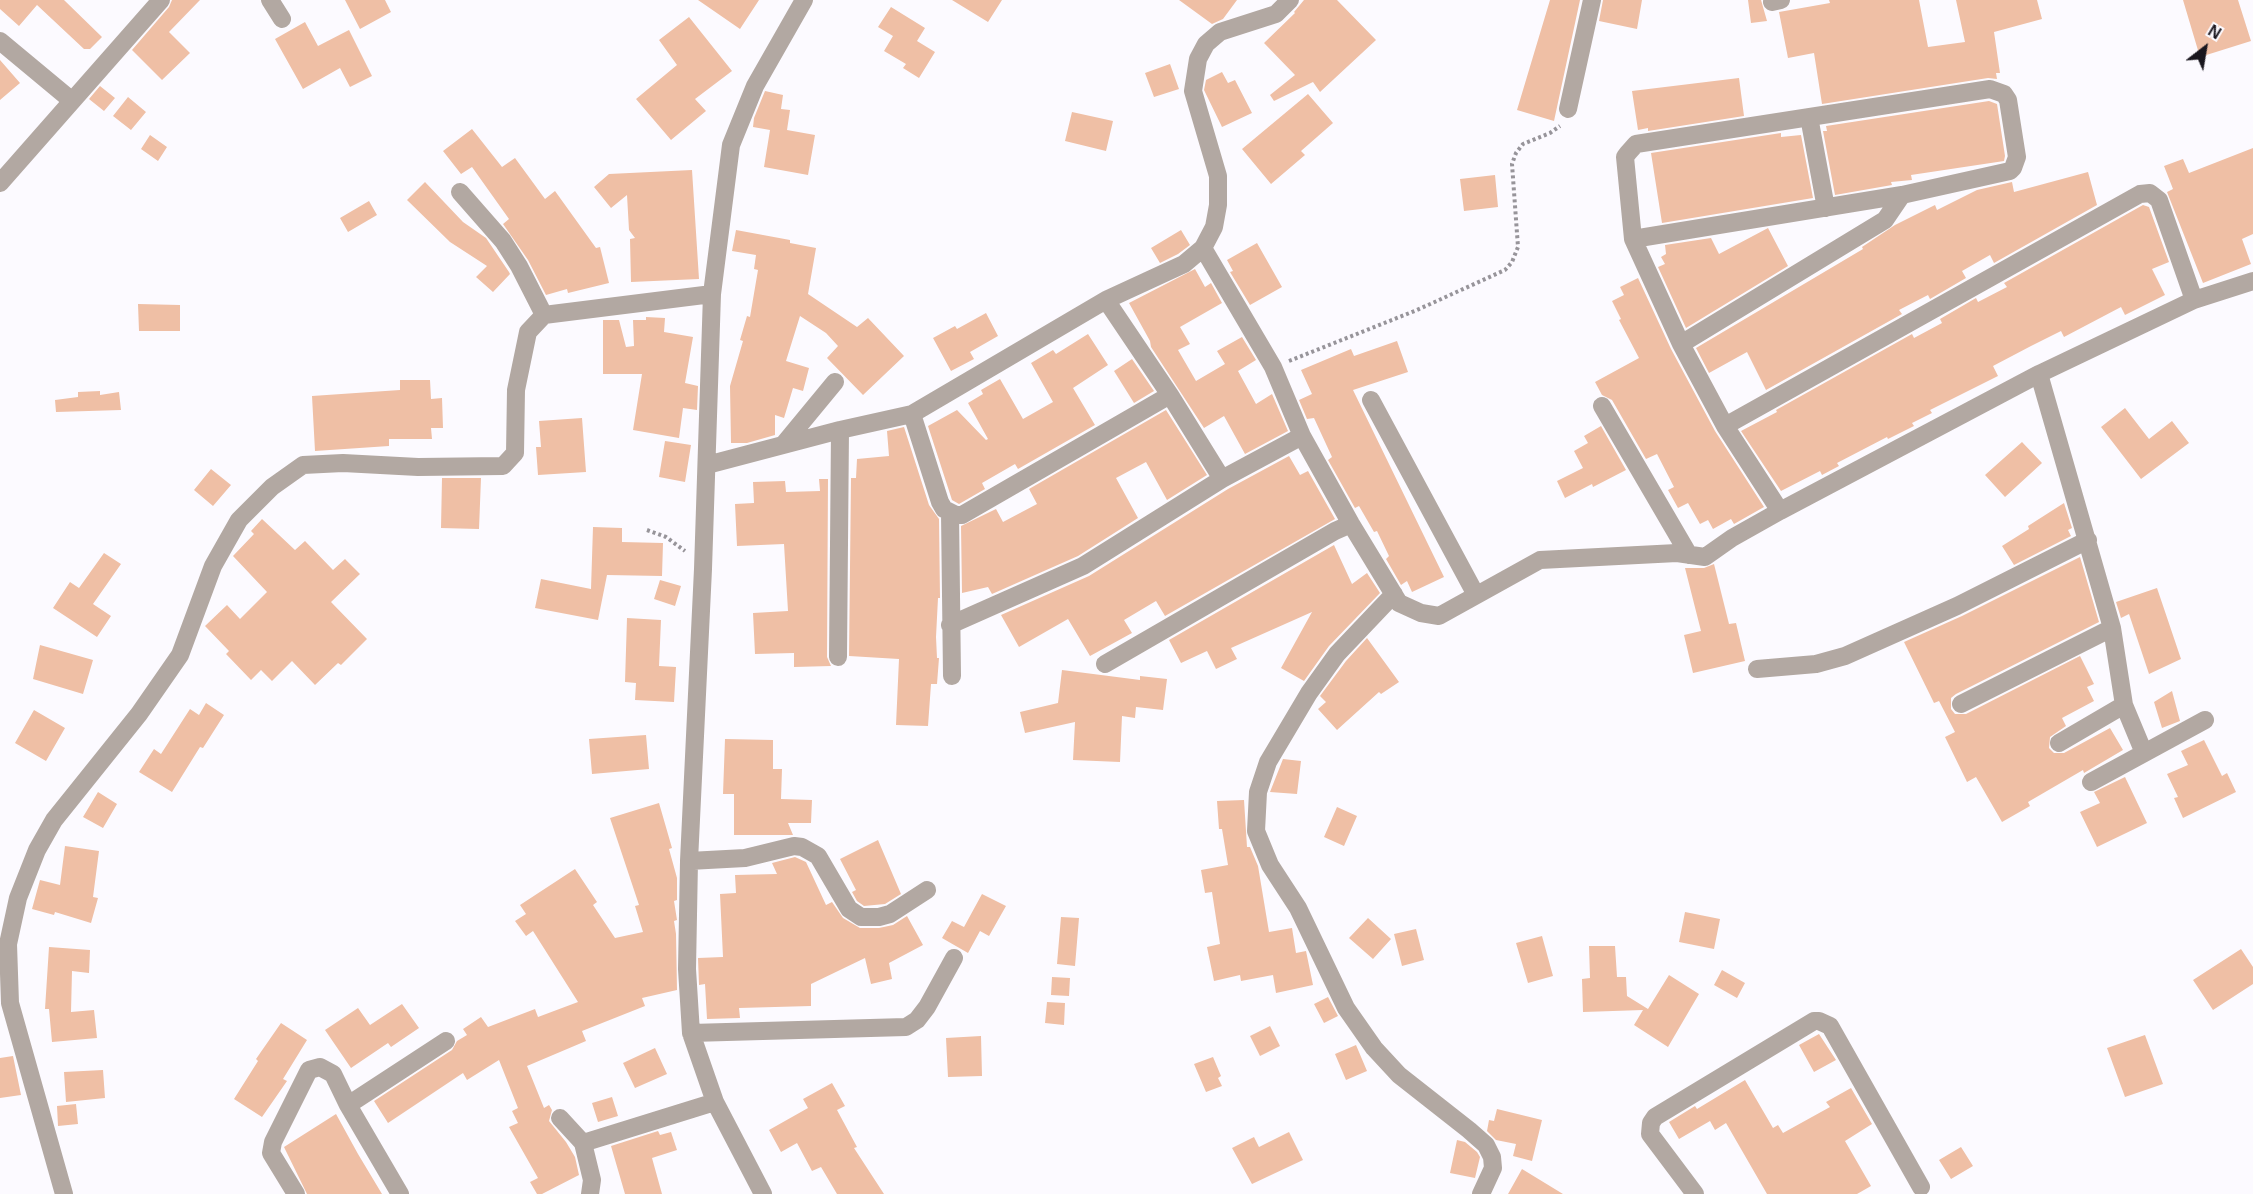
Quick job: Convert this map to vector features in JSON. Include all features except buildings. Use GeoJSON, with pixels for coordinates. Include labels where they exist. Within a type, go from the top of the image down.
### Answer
{"type":"FeatureCollection","features":[{"type":"Feature","properties":{"kind":"street"},"geometry":{"type":"LineString","coordinates":[[0,183],[161,0]]}},
{"type":"Feature","properties":{"kind":"street"},"geometry":{"type":"LineString","coordinates":[[270,0],[282,19]]}},
{"type":"Feature","properties":{"kind":"street"},"geometry":{"type":"LineString","coordinates":[[763,1194],[716,1102],[691,1033],[687,978],[689,861],[703,569],[712,294],[731,146],[755,86],[804,0]]}},
{"type":"Feature","properties":{"kind":"street"},"geometry":{"type":"LineString","coordinates":[[706,465],[912,414],[1106,300],[1184,264],[1203,248],[1214,227],[1218,205],[1218,176],[1193,91],[1198,59],[1206,44],[1221,32],[1276,14],[1290,0]]}},
{"type":"Feature","properties":{"kind":"street"},"geometry":{"type":"LineString","coordinates":[[1568,109],[1592,0]]}},
{"type":"Feature","properties":{"kind":"street"},"geometry":{"type":"LineString","coordinates":[[0,40],[71,100]]}},
{"type":"Feature","properties":{"kind":"street"},"geometry":{"type":"LineString","coordinates":[[1633,239],[1902,195],[2010,171],[2017,156],[2008,100],[2004,93],[1990,89],[1636,144],[1625,157],[1633,239],[1681,344],[1725,426],[1780,511]]}},
{"type":"Feature","properties":{"kind":"street"},"geometry":{"type":"LineString","coordinates":[[1809,117],[1826,208]]}},
{"type":"Feature","properties":{"kind":"street"},"geometry":{"type":"LineString","coordinates":[[460,192],[502,241],[519,266],[544,315]]}},
{"type":"Feature","properties":{"kind":"street"},"geometry":{"type":"LineString","coordinates":[[1725,426],[2139,194],[2150,194],[2159,200],[2194,300]]}},
{"type":"Feature","properties":{"kind":"street"},"geometry":{"type":"LineString","coordinates":[[1681,344],[1885,220],[1902,195]]}},
{"type":"Feature","properties":{"kind":"street"},"geometry":{"type":"LineString","coordinates":[[1203,248],[1274,367],[1302,436],[1351,524],[1399,603],[1421,613],[1439,616],[1540,560],[1677,553],[1705,557],[1732,538],[1780,511],[2039,374],[2194,300],[2253,281]]}},
{"type":"Feature","properties":{"kind":"street"},"geometry":{"type":"LineString","coordinates":[[64,1194],[10,1003],[8,944],[18,898],[54,820],[139,714],[180,655],[213,566],[239,520],[272,486],[303,465],[343,463],[418,467],[502,466],[515,453],[516,390],[528,332],[544,315],[712,294]]}},
{"type":"Feature","properties":{"kind":"street"},"geometry":{"type":"LineString","coordinates":[[1106,300],[1170,395],[1222,479]]}},
{"type":"Feature","properties":{"kind":"street"},"geometry":{"type":"LineString","coordinates":[[2039,374],[2112,628],[2124,705],[2144,753]]}},
{"type":"Feature","properties":{"kind":"street"},"geometry":{"type":"LineString","coordinates":[[783,445],[835,382]]}},
{"type":"Feature","properties":{"kind":"street"},"geometry":{"type":"LineString","coordinates":[[912,414],[940,502],[950,513],[962,515],[1170,395]]}},
{"type":"Feature","properties":{"kind":"street"},"geometry":{"type":"LineString","coordinates":[[1371,400],[1476,595]]}},
{"type":"Feature","properties":{"kind":"street"},"geometry":{"type":"LineString","coordinates":[[1602,406],[1689,555]]}},
{"type":"Feature","properties":{"kind":"street"},"geometry":{"type":"LineString","coordinates":[[838,657],[840,430]]}},
{"type":"Feature","properties":{"kind":"street"},"geometry":{"type":"LineString","coordinates":[[950,625],[1083,566],[1222,479],[1302,436]]}},
{"type":"Feature","properties":{"kind":"street"},"geometry":{"type":"LineString","coordinates":[[950,513],[952,676]]}},
{"type":"Feature","properties":{"kind":"street"},"geometry":{"type":"LineString","coordinates":[[1106,664],[1335,531],[1351,524]]}},
{"type":"Feature","properties":{"kind":"street"},"geometry":{"type":"LineString","coordinates":[[1757,669],[1816,664],[1845,656],[1957,606],[2088,540]]}},
{"type":"Feature","properties":{"kind":"street"},"geometry":{"type":"LineString","coordinates":[[1394,594],[1337,654],[1309,693],[1268,762],[1258,792],[1256,831],[1270,865],[1298,908],[1346,1008],[1374,1048],[1399,1076],[1470,1130],[1486,1145],[1492,1157],[1493,1168],[1482,1194]]}},
{"type":"Feature","properties":{"kind":"street"},"geometry":{"type":"LineString","coordinates":[[1961,704],[2112,628]]}},
{"type":"Feature","properties":{"kind":"street"},"geometry":{"type":"LineString","coordinates":[[2059,743],[2124,705]]}},
{"type":"Feature","properties":{"kind":"street"},"geometry":{"type":"LineString","coordinates":[[2091,782],[2205,720]]}},
{"type":"Feature","properties":{"kind":"street"},"geometry":{"type":"LineString","coordinates":[[689,861],[745,858],[802,846],[818,856],[849,909],[861,917],[879,917],[890,914],[927,890]]}},
{"type":"Feature","properties":{"kind":"street"},"geometry":{"type":"LineString","coordinates":[[691,1033],[906,1027],[917,1020],[927,1006],[954,958]]}},
{"type":"Feature","properties":{"kind":"street"},"geometry":{"type":"LineString","coordinates":[[1695,1194],[1650,1134],[1651,1123],[1655,1117],[1814,1021],[1830,1026],[1921,1187]]}},
{"type":"Feature","properties":{"kind":"street"},"geometry":{"type":"LineString","coordinates":[[348,1105],[446,1041]]}},
{"type":"Feature","properties":{"kind":"street"},"geometry":{"type":"LineString","coordinates":[[296,1194],[271,1153],[273,1142],[309,1070],[320,1067],[333,1074],[348,1105],[400,1194]]}},
{"type":"Feature","properties":{"kind":"street"},"geometry":{"type":"LineString","coordinates":[[583,1143],[716,1102]]}},
{"type":"Feature","properties":{"kind":"street"},"geometry":{"type":"LineString","coordinates":[[560,1118],[583,1143],[592,1180],[590,1194]]}},
{"type":"Feature","properties":{"kind":"path"},"geometry":{"type":"LineString","coordinates":[[1274,367],[1417,310],[1505,270],[1512,262],[1518,247],[1512,164],[1516,153],[1523,144],[1558,129],[1568,109]]}},
{"type":"Feature","properties":{"kind":"path"},"geometry":{"type":"LineString","coordinates":[[647,530],[666,537],[680,546],[703,569]]}}]}
